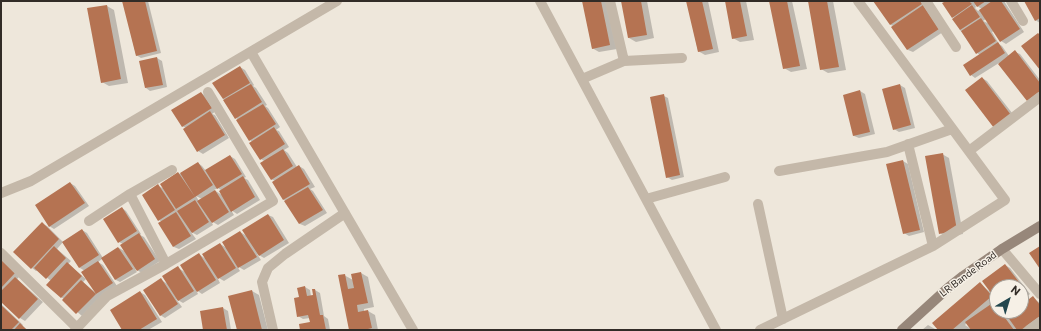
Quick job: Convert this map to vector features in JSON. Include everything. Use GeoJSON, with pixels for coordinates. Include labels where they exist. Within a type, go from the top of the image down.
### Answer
{"type":"FeatureCollection","features":[{"type":"Feature","properties":{"kind":"street"},"geometry":{"type":"LineString","coordinates":[[1,193],[31,181],[337,1]]}},
{"type":"Feature","properties":{"kind":"street"},"geometry":{"type":"LineString","coordinates":[[540,1],[716,330]]}},
{"type":"Feature","properties":{"kind":"street"},"geometry":{"type":"LineString","coordinates":[[610,1],[624,61]]}},
{"type":"Feature","properties":{"kind":"street"},"geometry":{"type":"LineString","coordinates":[[760,330],[933,246],[1005,200],[858,1]]}},
{"type":"Feature","properties":{"kind":"street"},"geometry":{"type":"LineString","coordinates":[[1011,1],[1023,21]]}},
{"type":"Feature","properties":{"kind":"street"},"geometry":{"type":"LineString","coordinates":[[930,2],[956,47]]}},
{"type":"Feature","properties":{"kind":"street"},"geometry":{"type":"LineString","coordinates":[[251,52],[413,330]]}},
{"type":"Feature","properties":{"kind":"street"},"geometry":{"type":"LineString","coordinates":[[582,79],[624,61],[682,58]]}},
{"type":"Feature","properties":{"kind":"street"},"geometry":{"type":"LineString","coordinates":[[1,253],[76,329],[108,296],[166,264],[273,201],[208,92]]}},
{"type":"Feature","properties":{"kind":"street"},"geometry":{"type":"LineString","coordinates":[[969,151],[1040,97]]}},
{"type":"Feature","properties":{"kind":"street"},"geometry":{"type":"LineString","coordinates":[[779,171],[887,152],[952,129]]}},
{"type":"Feature","properties":{"kind":"street"},"geometry":{"type":"LineString","coordinates":[[908,144],[933,246]]}},
{"type":"Feature","properties":{"kind":"street"},"geometry":{"type":"LineString","coordinates":[[89,221],[130,194],[172,170]]}},
{"type":"Feature","properties":{"kind":"street"},"geometry":{"type":"LineString","coordinates":[[646,199],[725,176]]}},
{"type":"Feature","properties":{"kind":"street"},"geometry":{"type":"LineString","coordinates":[[130,194],[166,264]]}},
{"type":"Feature","properties":{"kind":"street"},"geometry":{"type":"LineString","coordinates":[[758,204],[783,319]]}},
{"type":"Feature","properties":{"kind":"street"},"geometry":{"type":"LineString","coordinates":[[273,330],[262,282],[268,268],[284,254],[345,213]]}},
{"type":"Feature","properties":{"kind":"street","name":"LR Bande Road"},"geometry":{"type":"LineString","coordinates":[[902,330],[948,288],[1002,248],[1040,226]]}},
{"type":"Feature","properties":{"kind":"street"},"geometry":{"type":"LineString","coordinates":[[1002,248],[1040,294]]}},
{"type":"Feature","properties":{"kind":"street"},"geometry":{"type":"LineString","coordinates":[[1029,330],[1040,322]]}},
{"type":"Feature","properties":{"kind":"building"},"geometry":{"type":"Polygon","coordinates":[[[122,1],[145,1],[157,51],[136,56],[122,1]]]}},
{"type":"Feature","properties":{"kind":"building"},"geometry":{"type":"Polygon","coordinates":[[[582,1],[601,1],[610,45],[592,49],[582,1]]]}},
{"type":"Feature","properties":{"kind":"building"},"geometry":{"type":"Polygon","coordinates":[[[621,1],[641,1],[647,35],[628,38],[621,1]]]}},
{"type":"Feature","properties":{"kind":"building"},"geometry":{"type":"Polygon","coordinates":[[[686,1],[702,1],[713,49],[698,52],[686,1]]]}},
{"type":"Feature","properties":{"kind":"building"},"geometry":{"type":"Polygon","coordinates":[[[725,1],[740,1],[747,36],[732,39],[725,1]]]}},
{"type":"Feature","properties":{"kind":"building"},"geometry":{"type":"Polygon","coordinates":[[[769,1],[787,1],[800,66],[783,69],[769,1]]]}},
{"type":"Feature","properties":{"kind":"building"},"geometry":{"type":"Polygon","coordinates":[[[808,1],[827,1],[839,67],[820,70],[808,1]]]}},
{"type":"Feature","properties":{"kind":"building"},"geometry":{"type":"Polygon","coordinates":[[[873,1],[920,1],[922,4],[890,25],[873,1]]]}},
{"type":"Feature","properties":{"kind":"building"},"geometry":{"type":"Polygon","coordinates":[[[946,1],[969,1],[972,4],[952,18],[942,3],[946,1]]]}},
{"type":"Feature","properties":{"kind":"building"},"geometry":{"type":"Polygon","coordinates":[[[973,1],[986,1],[977,7],[973,1]]]}},
{"type":"Feature","properties":{"kind":"building"},"geometry":{"type":"Polygon","coordinates":[[[992,1],[1001,1],[1020,29],[1000,42],[979,10],[992,1]]]}},
{"type":"Feature","properties":{"kind":"building"},"geometry":{"type":"Polygon","coordinates":[[[1024,1],[1040,1],[1040,18],[1035,21],[1024,1]]]}},
{"type":"Feature","properties":{"kind":"building"},"geometry":{"type":"Polygon","coordinates":[[[107,5],[121,79],[101,83],[87,8],[107,5]]]}},
{"type":"Feature","properties":{"kind":"building"},"geometry":{"type":"Polygon","coordinates":[[[923,5],[939,29],[907,50],[891,27],[923,5]]]}},
{"type":"Feature","properties":{"kind":"building"},"geometry":{"type":"Polygon","coordinates":[[[972,5],[980,17],[960,30],[952,19],[972,5]]]}},
{"type":"Feature","properties":{"kind":"building"},"geometry":{"type":"Polygon","coordinates":[[[981,18],[996,41],[976,54],[961,31],[981,18]]]}},
{"type":"Feature","properties":{"kind":"building"},"geometry":{"type":"Polygon","coordinates":[[[1038,33],[1040,35],[1040,70],[1021,46],[1038,33]]]}},
{"type":"Feature","properties":{"kind":"building"},"geometry":{"type":"Polygon","coordinates":[[[998,42],[1005,53],[970,76],[963,65],[998,42]]]}},
{"type":"Feature","properties":{"kind":"building"},"geometry":{"type":"Polygon","coordinates":[[[1015,50],[1040,83],[1040,91],[1027,101],[998,64],[1015,50]]]}},
{"type":"Feature","properties":{"kind":"building"},"geometry":{"type":"Polygon","coordinates":[[[157,57],[163,85],[145,88],[139,61],[157,57]]]}},
{"type":"Feature","properties":{"kind":"building"},"geometry":{"type":"Polygon","coordinates":[[[240,66],[250,83],[223,99],[212,83],[240,66]]]}},
{"type":"Feature","properties":{"kind":"building"},"geometry":{"type":"Polygon","coordinates":[[[982,77],[1011,115],[994,128],[965,90],[982,77]]]}},
{"type":"Feature","properties":{"kind":"building"},"geometry":{"type":"Polygon","coordinates":[[[251,84],[262,102],[235,119],[223,100],[251,84]]]}},
{"type":"Feature","properties":{"kind":"building"},"geometry":{"type":"Polygon","coordinates":[[[900,84],[911,125],[893,130],[882,89],[900,84]]]}},
{"type":"Feature","properties":{"kind":"building"},"geometry":{"type":"Polygon","coordinates":[[[860,90],[870,132],[853,136],[843,95],[860,90]]]}},
{"type":"Feature","properties":{"kind":"building"},"geometry":{"type":"Polygon","coordinates":[[[201,92],[212,108],[182,127],[171,110],[201,92]]]}},
{"type":"Feature","properties":{"kind":"building"},"geometry":{"type":"Polygon","coordinates":[[[664,94],[680,175],[666,178],[650,97],[664,94]]]}},
{"type":"Feature","properties":{"kind":"building"},"geometry":{"type":"Polygon","coordinates":[[[263,104],[276,124],[249,141],[236,120],[263,104]]]}},
{"type":"Feature","properties":{"kind":"building"},"geometry":{"type":"Polygon","coordinates":[[[210,111],[225,135],[197,152],[183,129],[210,111]]]}},
{"type":"Feature","properties":{"kind":"building"},"geometry":{"type":"Polygon","coordinates":[[[274,127],[285,144],[260,160],[249,143],[274,127]]]}},
{"type":"Feature","properties":{"kind":"building"},"geometry":{"type":"Polygon","coordinates":[[[283,149],[293,166],[271,180],[260,163],[283,149]]]}},
{"type":"Feature","properties":{"kind":"building"},"geometry":{"type":"Polygon","coordinates":[[[943,153],[957,230],[939,234],[925,156],[943,153]]]}},
{"type":"Feature","properties":{"kind":"building"},"geometry":{"type":"Polygon","coordinates":[[[230,155],[242,174],[217,189],[205,170],[230,155]]]}},
{"type":"Feature","properties":{"kind":"building"},"geometry":{"type":"Polygon","coordinates":[[[903,160],[920,230],[903,234],[886,164],[903,160]]]}},
{"type":"Feature","properties":{"kind":"building"},"geometry":{"type":"Polygon","coordinates":[[[198,162],[213,185],[195,197],[180,173],[198,162]]]}},
{"type":"Feature","properties":{"kind":"building"},"geometry":{"type":"Polygon","coordinates":[[[299,165],[310,184],[283,200],[272,182],[299,165]]]}},
{"type":"Feature","properties":{"kind":"building"},"geometry":{"type":"Polygon","coordinates":[[[178,172],[195,197],[176,209],[160,184],[178,172]]]}},
{"type":"Feature","properties":{"kind":"building"},"geometry":{"type":"Polygon","coordinates":[[[243,176],[255,197],[231,212],[219,191],[243,176]]]}},
{"type":"Feature","properties":{"kind":"building"},"geometry":{"type":"Polygon","coordinates":[[[70,182],[85,203],[49,227],[35,205],[70,182]]]}},
{"type":"Feature","properties":{"kind":"building"},"geometry":{"type":"Polygon","coordinates":[[[158,184],[175,210],[158,221],[142,195],[158,184]]]}},
{"type":"Feature","properties":{"kind":"building"},"geometry":{"type":"Polygon","coordinates":[[[308,187],[323,210],[299,224],[284,201],[308,187]]]}},
{"type":"Feature","properties":{"kind":"building"},"geometry":{"type":"Polygon","coordinates":[[[215,190],[229,212],[212,223],[197,201],[215,190]]]}},
{"type":"Feature","properties":{"kind":"building"},"geometry":{"type":"Polygon","coordinates":[[[195,200],[209,222],[192,233],[177,211],[195,200]]]}},
{"type":"Feature","properties":{"kind":"building"},"geometry":{"type":"Polygon","coordinates":[[[122,207],[137,231],[118,243],[103,219],[122,207]]]}},
{"type":"Feature","properties":{"kind":"building"},"geometry":{"type":"Polygon","coordinates":[[[176,212],[191,236],[173,247],[158,223],[176,212]]]}},
{"type":"Feature","properties":{"kind":"building"},"geometry":{"type":"Polygon","coordinates":[[[268,214],[284,240],[259,256],[242,230],[268,214]]]}},
{"type":"Feature","properties":{"kind":"building"},"geometry":{"type":"Polygon","coordinates":[[[42,222],[59,239],[31,269],[13,252],[42,222]]]}},
{"type":"Feature","properties":{"kind":"building"},"geometry":{"type":"Polygon","coordinates":[[[82,229],[99,255],[79,268],[62,242],[82,229]]]}},
{"type":"Feature","properties":{"kind":"building"},"geometry":{"type":"Polygon","coordinates":[[[240,231],[257,257],[238,268],[222,242],[240,231]]]}},
{"type":"Feature","properties":{"kind":"building"},"geometry":{"type":"Polygon","coordinates":[[[139,233],[155,259],[137,271],[120,245],[139,233]]]}},
{"type":"Feature","properties":{"kind":"building"},"geometry":{"type":"Polygon","coordinates":[[[220,243],[236,268],[218,279],[202,254],[220,243]]]}},
{"type":"Feature","properties":{"kind":"building"},"geometry":{"type":"Polygon","coordinates":[[[54,246],[66,258],[46,279],[34,268],[54,246]]]}},
{"type":"Feature","properties":{"kind":"building"},"geometry":{"type":"Polygon","coordinates":[[[1040,246],[1040,269],[1029,253],[1040,246]]]}},
{"type":"Feature","properties":{"kind":"building"},"geometry":{"type":"Polygon","coordinates":[[[118,247],[133,269],[115,280],[101,258],[118,247]]]}},
{"type":"Feature","properties":{"kind":"building"},"geometry":{"type":"Polygon","coordinates":[[[199,253],[216,280],[197,292],[180,265],[199,253]]]}},
{"type":"Feature","properties":{"kind":"building"},"geometry":{"type":"Polygon","coordinates":[[[1,259],[15,273],[1,288],[1,259]]]}},
{"type":"Feature","properties":{"kind":"building"},"geometry":{"type":"Polygon","coordinates":[[[98,261],[113,283],[96,294],[81,272],[98,261]]]}},
{"type":"Feature","properties":{"kind":"building"},"geometry":{"type":"Polygon","coordinates":[[[67,262],[82,276],[61,298],[46,285],[67,262]]]}},
{"type":"Feature","properties":{"kind":"building"},"geometry":{"type":"Polygon","coordinates":[[[1005,264],[1017,279],[989,279],[989,290],[982,281],[1005,264]]]}},
{"type":"Feature","properties":{"kind":"building"},"geometry":{"type":"Polygon","coordinates":[[[178,266],[194,291],[178,301],[162,276],[178,266]]]}},
{"type":"Feature","properties":{"kind":"building"},"geometry":{"type":"Polygon","coordinates":[[[361,272],[368,303],[357,305],[358,312],[368,310],[372,328],[368,330],[349,330],[338,275],[345,274],[348,289],[354,288],[351,274],[361,272]]]}},
{"type":"Feature","properties":{"kind":"building"},"geometry":{"type":"Polygon","coordinates":[[[15,277],[38,299],[19,319],[1,302],[1,291],[15,277]]]}},
{"type":"Feature","properties":{"kind":"building"},"geometry":{"type":"Polygon","coordinates":[[[161,278],[178,304],[160,316],[143,290],[161,278]]]}},
{"type":"Feature","properties":{"kind":"building"},"geometry":{"type":"Polygon","coordinates":[[[81,280],[96,294],[76,314],[62,300],[81,280]]]}},
{"type":"Feature","properties":{"kind":"building"},"geometry":{"type":"Polygon","coordinates":[[[980,282],[989,292],[989,299],[952,330],[938,330],[932,323],[980,282]]]}},
{"type":"Feature","properties":{"kind":"building"},"geometry":{"type":"Polygon","coordinates":[[[305,286],[307,296],[313,295],[312,289],[315,289],[320,315],[323,315],[326,330],[300,330],[299,324],[310,322],[308,315],[297,317],[294,298],[299,297],[297,288],[305,286]]]}},
{"type":"Feature","properties":{"kind":"building"},"geometry":{"type":"Polygon","coordinates":[[[252,290],[262,330],[237,330],[228,296],[252,290]]]}},
{"type":"Feature","properties":{"kind":"building"},"geometry":{"type":"Polygon","coordinates":[[[140,291],[157,319],[139,330],[122,330],[110,310],[140,291]]]}},
{"type":"Feature","properties":{"kind":"building"},"geometry":{"type":"Polygon","coordinates":[[[1033,296],[1040,305],[1040,316],[1021,330],[1017,330],[1009,319],[1029,319],[1029,299],[1033,296]]]}},
{"type":"Feature","properties":{"kind":"building"},"geometry":{"type":"Polygon","coordinates":[[[1,305],[19,322],[11,330],[1,330],[1,305]]]}},
{"type":"Feature","properties":{"kind":"building"},"geometry":{"type":"Polygon","coordinates":[[[989,305],[989,319],[1006,319],[1014,330],[971,330],[965,322],[989,305]]]}},
{"type":"Feature","properties":{"kind":"building"},"geometry":{"type":"Polygon","coordinates":[[[223,307],[227,330],[203,330],[200,311],[223,307]]]}},
{"type":"Feature","properties":{"kind":"building"},"geometry":{"type":"Polygon","coordinates":[[[20,323],[27,330],[14,330],[20,323]]]}}]}
